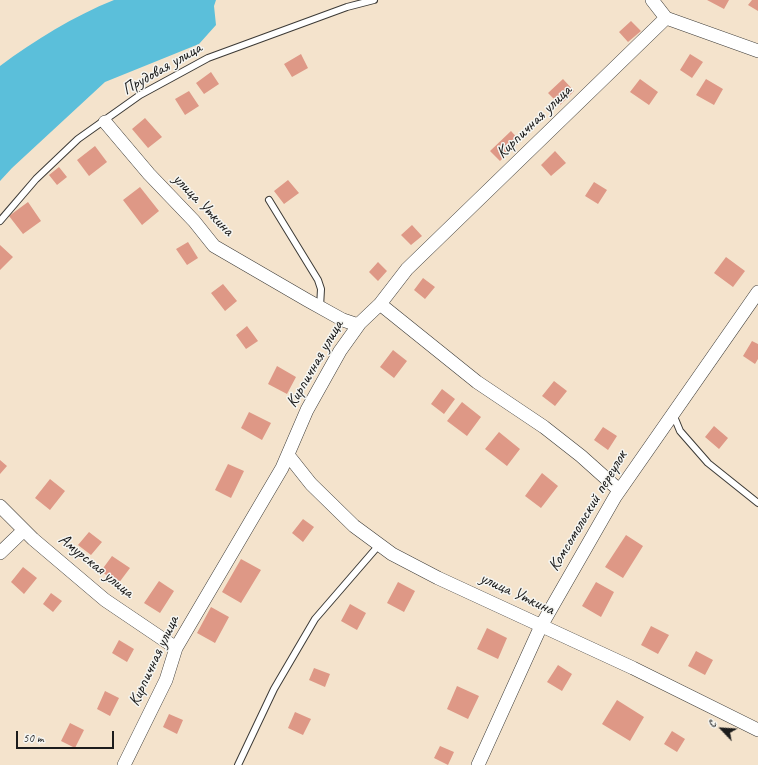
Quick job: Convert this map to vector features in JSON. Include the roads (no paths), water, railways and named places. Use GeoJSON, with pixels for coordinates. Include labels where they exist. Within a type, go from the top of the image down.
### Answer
{"type":"FeatureCollection","features":[{"type":"Feature","properties":{"kind":"street"},"geometry":{"type":"LineString","coordinates":[[652,0],[666,18],[758,51]]}},
{"type":"Feature","properties":{"kind":"street","name":"Кирпичная улица"},"geometry":{"type":"LineString","coordinates":[[124,765],[166,680],[176,648],[282,468],[307,410],[340,351],[358,326],[380,304],[407,269],[666,18]]}},
{"type":"Feature","properties":{"kind":"street","name":"улица Уткина"},"geometry":{"type":"LineString","coordinates":[[105,122],[148,174],[194,221],[214,246],[320,307],[358,326]]}},
{"type":"Feature","properties":{"kind":"street","name":"Комсомольский переулок"},"geometry":{"type":"LineString","coordinates":[[478,765],[542,626],[619,490],[758,292]]}},
{"type":"Feature","properties":{"kind":"street"},"geometry":{"type":"LineString","coordinates":[[380,304],[477,382],[562,442],[619,490]]}},
{"type":"Feature","properties":{"kind":"street","name":"улица Уткина"},"geometry":{"type":"LineString","coordinates":[[288,455],[311,484],[354,526],[392,554],[432,575],[633,668],[758,730]]}},
{"type":"Feature","properties":{"kind":"street","name":"Амурская улица"},"geometry":{"type":"LineString","coordinates":[[0,506],[24,530],[105,600],[176,648]]}},
{"type":"Feature","properties":{"kind":"street"},"geometry":{"type":"LineString","coordinates":[[0,553],[24,530]]}},
{"type":"Feature","properties":{"kind":"lane","name":"Прудовая улица"},"geometry":{"type":"LineString","coordinates":[[0,221],[36,179],[78,139],[105,122],[140,95],[208,58],[347,7],[374,0]]}},
{"type":"Feature","properties":{"kind":"lane"},"geometry":{"type":"LineString","coordinates":[[269,200],[318,280],[321,289],[320,307]]}},
{"type":"Feature","properties":{"kind":"lane"},"geometry":{"type":"LineString","coordinates":[[673,414],[680,432],[708,463],[758,503]]}},
{"type":"Feature","properties":{"kind":"lane"},"geometry":{"type":"LineString","coordinates":[[238,765],[274,689],[315,619],[379,545]]}},
{"type":"Feature","properties":{"kind":"water"},"geometry":{"type":"Polygon","coordinates":[[[114,0],[216,0],[214,6],[216,25],[199,44],[105,82],[12,168],[0,181],[0,66],[55,29],[84,13],[114,0]]]}}]}
